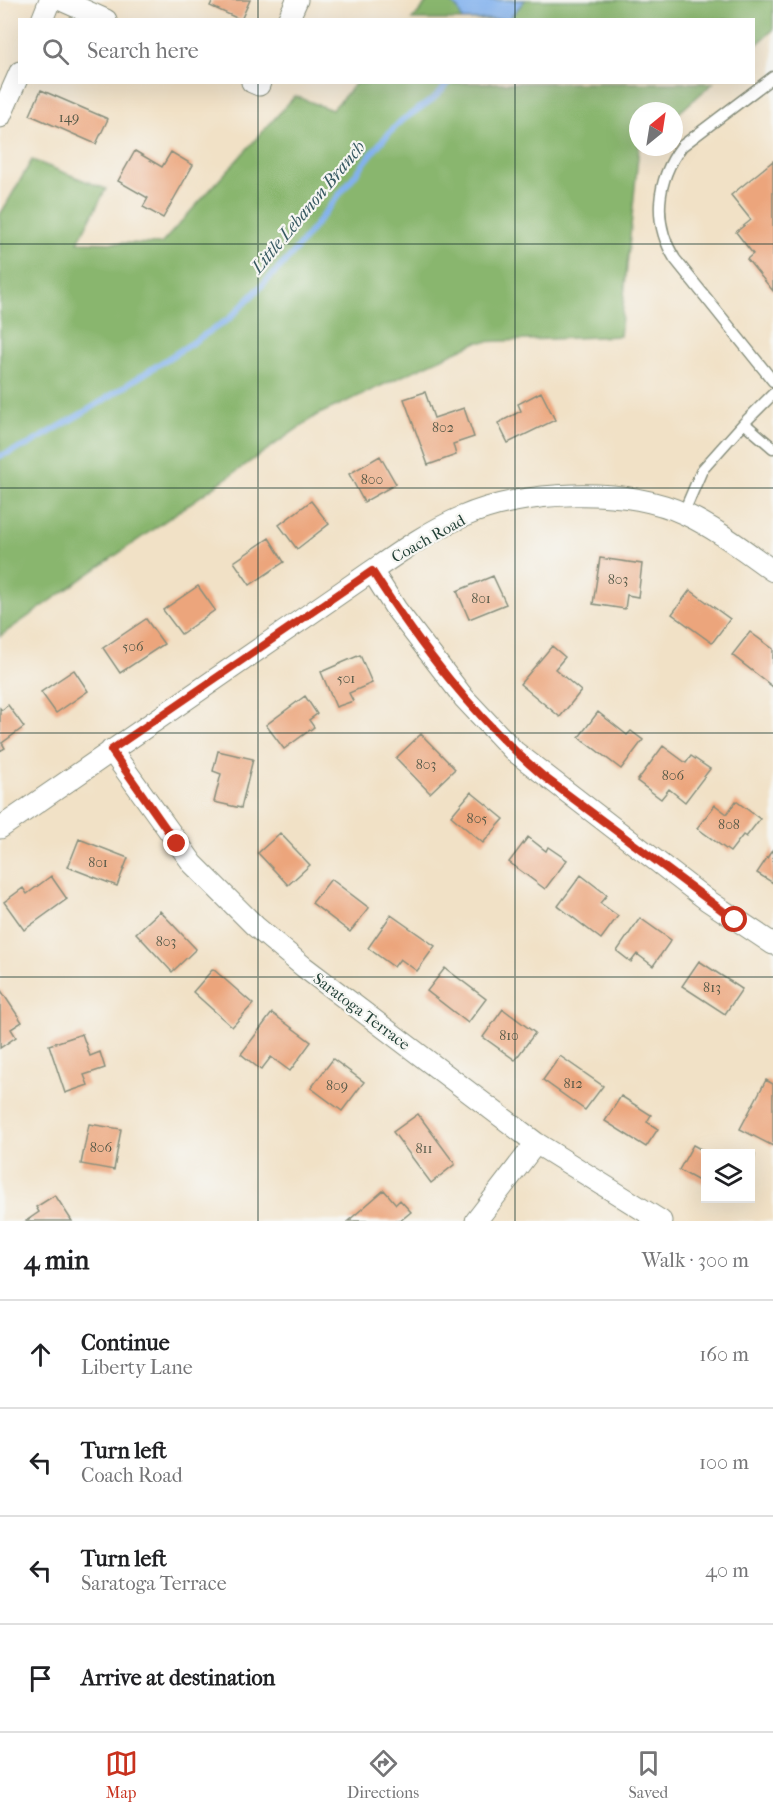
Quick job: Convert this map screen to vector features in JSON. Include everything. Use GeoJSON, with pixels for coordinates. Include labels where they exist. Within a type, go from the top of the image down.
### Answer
{"type":"FeatureCollection","features":[{"type":"Feature","properties":{"kind":"street"},"geometry":{"type":"LineString","coordinates":[[43,18],[50,0]]}},
{"type":"Feature","properties":{"kind":"street"},"geometry":{"type":"LineString","coordinates":[[62,0],[102,18]]}},
{"type":"Feature","properties":{"kind":"street"},"geometry":{"type":"LineString","coordinates":[[289,18],[297,0]]}},
{"type":"Feature","properties":{"kind":"street"},"geometry":{"type":"LineString","coordinates":[[0,117],[18,76]]}},
{"type":"Feature","properties":{"kind":"street","name":"Coach Road"},"geometry":{"type":"LineString","coordinates":[[0,828],[372,571],[435,530],[463,516],[542,497],[598,496],[660,505],[683,514],[734,543],[773,571]]}},
{"type":"Feature","properties":{"kind":"street"},"geometry":{"type":"LineString","coordinates":[[372,571],[396,609],[458,690],[514,751],[707,900],[773,944]]}},
{"type":"Feature","properties":{"kind":"street","name":"Saratoga Terrace"},"geometry":{"type":"LineString","coordinates":[[111,750],[193,864],[255,926],[536,1143],[661,1221]]}},
{"type":"Feature","properties":{"kind":"street"},"geometry":{"type":"LineString","coordinates":[[476,1221],[536,1143]]}},
{"type":"Feature","properties":{"kind":"lane"},"geometry":{"type":"LineString","coordinates":[[773,77],[682,146],[671,160],[662,188],[659,219],[663,241],[675,259],[773,381]]}},
{"type":"Feature","properties":{"kind":"lane"},"geometry":{"type":"LineString","coordinates":[[683,514],[702,470],[773,394]]}},
{"type":"Feature","properties":{"kind":"lane"},"geometry":{"type":"LineString","coordinates":[[744,423],[773,448]]}},
{"type":"Feature","properties":{"kind":"green space"},"geometry":{"type":"Polygon","coordinates":[[[429,0],[773,0],[773,30],[755,46],[755,18],[414,18],[429,0]]]}},
{"type":"Feature","properties":{"kind":"green space"},"geometry":{"type":"Polygon","coordinates":[[[355,84],[712,84],[683,109],[683,102],[629,102],[629,156],[638,156],[620,336],[477,342],[317,415],[0,636],[0,215],[32,160],[106,189],[78,242],[161,244],[295,96],[332,110],[355,84]]]}},
{"type":"Feature","properties":{"kind":"water"},"geometry":{"type":"Polygon","coordinates":[[[448,0],[525,0],[510,18],[461,18],[458,9],[448,0]]]}},
{"type":"Feature","properties":{"kind":"building"},"geometry":{"type":"Polygon","coordinates":[[[213,0],[250,0],[242,18],[237,18],[210,6],[213,0]]]}},
{"type":"Feature","properties":{"kind":"building"},"geometry":{"type":"Polygon","coordinates":[[[41,90],[108,119],[96,144],[30,115],[41,90]]]}},
{"type":"Feature","properties":{"kind":"building"},"geometry":{"type":"Polygon","coordinates":[[[135,151],[162,167],[171,152],[193,165],[163,218],[143,207],[148,198],[118,181],[135,151]]]}},
{"type":"Feature","properties":{"kind":"building"},"geometry":{"type":"Polygon","coordinates":[[[773,161],[773,291],[747,259],[753,254],[736,232],[751,220],[731,195],[773,161]]]}},
{"type":"Feature","properties":{"kind":"building"},"geometry":{"type":"Polygon","coordinates":[[[425,392],[434,418],[464,408],[474,437],[453,444],[456,455],[428,465],[404,399],[425,392]]]}},
{"type":"Feature","properties":{"kind":"building"},"geometry":{"type":"Polygon","coordinates":[[[541,392],[555,420],[508,443],[498,423],[521,411],[518,404],[541,392]]]}},
{"type":"Feature","properties":{"kind":"building"},"geometry":{"type":"Polygon","coordinates":[[[380,456],[396,484],[364,502],[349,474],[380,456]]]}},
{"type":"Feature","properties":{"kind":"building"},"geometry":{"type":"Polygon","coordinates":[[[311,501],[329,524],[297,549],[279,525],[311,501]]]}},
{"type":"Feature","properties":{"kind":"building"},"geometry":{"type":"Polygon","coordinates":[[[269,538],[284,562],[250,585],[234,562],[269,538]]]}},
{"type":"Feature","properties":{"kind":"building"},"geometry":{"type":"Polygon","coordinates":[[[600,558],[642,564],[638,597],[627,595],[625,609],[593,604],[600,558]]]}},
{"type":"Feature","properties":{"kind":"building"},"geometry":{"type":"Polygon","coordinates":[[[493,576],[506,604],[469,619],[457,591],[493,576]]]}},
{"type":"Feature","properties":{"kind":"building"},"geometry":{"type":"Polygon","coordinates":[[[198,586],[215,610],[181,634],[163,610],[198,586]]]}},
{"type":"Feature","properties":{"kind":"building"},"geometry":{"type":"Polygon","coordinates":[[[690,590],[730,619],[712,643],[672,614],[690,590]]]}},
{"type":"Feature","properties":{"kind":"building"},"geometry":{"type":"Polygon","coordinates":[[[146,619],[164,644],[120,673],[103,648],[146,619]]]}},
{"type":"Feature","properties":{"kind":"building"},"geometry":{"type":"Polygon","coordinates":[[[750,632],[773,649],[773,687],[732,655],[750,632]]]}},
{"type":"Feature","properties":{"kind":"building"},"geometry":{"type":"Polygon","coordinates":[[[552,646],[565,657],[555,669],[581,691],[560,717],[520,684],[552,646]]]}},
{"type":"Feature","properties":{"kind":"building"},"geometry":{"type":"Polygon","coordinates":[[[360,655],[372,683],[349,693],[353,701],[336,707],[321,672],[360,655]]]}},
{"type":"Feature","properties":{"kind":"building"},"geometry":{"type":"Polygon","coordinates":[[[74,670],[88,691],[56,713],[41,692],[74,670]]]}},
{"type":"Feature","properties":{"kind":"building"},"geometry":{"type":"Polygon","coordinates":[[[305,696],[317,714],[309,720],[314,727],[284,749],[266,725],[305,696]]]}},
{"type":"Feature","properties":{"kind":"building"},"geometry":{"type":"Polygon","coordinates":[[[8,705],[24,727],[2,743],[5,748],[0,751],[0,708],[2,710],[8,705]]]}},
{"type":"Feature","properties":{"kind":"building"},"geometry":{"type":"Polygon","coordinates":[[[598,712],[627,735],[631,731],[643,740],[621,769],[579,737],[598,712]]]}},
{"type":"Feature","properties":{"kind":"building"},"geometry":{"type":"Polygon","coordinates":[[[421,734],[455,769],[430,793],[396,758],[421,734]]]}},
{"type":"Feature","properties":{"kind":"building"},"geometry":{"type":"Polygon","coordinates":[[[663,746],[686,763],[691,756],[710,769],[685,802],[669,789],[661,799],[637,781],[663,746]]]}},
{"type":"Feature","properties":{"kind":"building"},"geometry":{"type":"Polygon","coordinates":[[[218,751],[253,759],[241,808],[214,802],[221,774],[213,771],[218,751]]]}},
{"type":"Feature","properties":{"kind":"building"},"geometry":{"type":"Polygon","coordinates":[[[471,792],[504,819],[483,843],[451,816],[471,792]]]}},
{"type":"Feature","properties":{"kind":"building"},"geometry":{"type":"Polygon","coordinates":[[[736,801],[760,819],[746,837],[743,835],[730,852],[697,828],[715,805],[727,814],[736,801]]]}},
{"type":"Feature","properties":{"kind":"building"},"geometry":{"type":"Polygon","coordinates":[[[280,833],[310,865],[288,885],[258,853],[280,833]]]}},
{"type":"Feature","properties":{"kind":"building"},"geometry":{"type":"Polygon","coordinates":[[[528,837],[546,851],[548,847],[567,860],[545,889],[509,862],[528,837]]]}},
{"type":"Feature","properties":{"kind":"building"},"geometry":{"type":"Polygon","coordinates":[[[79,839],[128,858],[117,886],[68,867],[79,839]]]}},
{"type":"Feature","properties":{"kind":"building"},"geometry":{"type":"Polygon","coordinates":[[[773,849],[773,883],[757,873],[773,849]]]}},
{"type":"Feature","properties":{"kind":"building"},"geometry":{"type":"Polygon","coordinates":[[[581,875],[607,895],[600,903],[618,916],[601,939],[558,906],[581,875]]]}},
{"type":"Feature","properties":{"kind":"building"},"geometry":{"type":"Polygon","coordinates":[[[51,876],[67,899],[24,930],[4,902],[23,888],[27,894],[51,876]]]}},
{"type":"Feature","properties":{"kind":"building"},"geometry":{"type":"Polygon","coordinates":[[[331,879],[369,908],[350,932],[312,903],[331,879]]]}},
{"type":"Feature","properties":{"kind":"building"},"geometry":{"type":"Polygon","coordinates":[[[160,911],[196,949],[172,972],[136,933],[160,911]]]}},
{"type":"Feature","properties":{"kind":"building"},"geometry":{"type":"Polygon","coordinates":[[[391,915],[435,946],[417,971],[400,959],[394,967],[368,948],[391,915]]]}},
{"type":"Feature","properties":{"kind":"building"},"geometry":{"type":"Polygon","coordinates":[[[640,918],[671,940],[653,966],[637,954],[631,962],[617,951],[640,918]]]}},
{"type":"Feature","properties":{"kind":"building"},"geometry":{"type":"Polygon","coordinates":[[[699,961],[742,989],[725,1014],[682,986],[699,961]]]}},
{"type":"Feature","properties":{"kind":"building"},"geometry":{"type":"Polygon","coordinates":[[[445,968],[486,999],[468,1023],[427,991],[445,968]]]}},
{"type":"Feature","properties":{"kind":"building"},"geometry":{"type":"Polygon","coordinates":[[[213,969],[253,1004],[232,1027],[193,992],[213,969]]]}},
{"type":"Feature","properties":{"kind":"building"},"geometry":{"type":"Polygon","coordinates":[[[0,989],[22,1022],[11,1029],[16,1037],[0,1048],[0,989]]]}},
{"type":"Feature","properties":{"kind":"building"},"geometry":{"type":"Polygon","coordinates":[[[503,1009],[535,1033],[515,1060],[483,1037],[503,1009]]]}},
{"type":"Feature","properties":{"kind":"building"},"geometry":{"type":"Polygon","coordinates":[[[272,1013],[311,1042],[290,1071],[271,1057],[261,1070],[241,1054],[272,1013]]]}},
{"type":"Feature","properties":{"kind":"building"},"geometry":{"type":"Polygon","coordinates":[[[82,1034],[90,1056],[100,1052],[105,1068],[84,1075],[88,1085],[65,1093],[49,1045],[82,1034]]]}},
{"type":"Feature","properties":{"kind":"building"},"geometry":{"type":"Polygon","coordinates":[[[560,1056],[603,1086],[585,1110],[543,1080],[560,1056]]]}},
{"type":"Feature","properties":{"kind":"building"},"geometry":{"type":"Polygon","coordinates":[[[333,1059],[364,1082],[342,1111],[311,1088],[333,1059]]]}},
{"type":"Feature","properties":{"kind":"building"},"geometry":{"type":"Polygon","coordinates":[[[766,1080],[773,1084],[773,1146],[740,1129],[766,1080]]]}},
{"type":"Feature","properties":{"kind":"building"},"geometry":{"type":"Polygon","coordinates":[[[621,1096],[651,1115],[647,1122],[658,1129],[646,1147],[605,1121],[621,1096]]]}},
{"type":"Feature","properties":{"kind":"building"},"geometry":{"type":"Polygon","coordinates":[[[418,1114],[455,1164],[431,1183],[393,1132],[418,1114]]]}},
{"type":"Feature","properties":{"kind":"building"},"geometry":{"type":"Polygon","coordinates":[[[89,1124],[121,1129],[114,1170],[81,1164],[89,1124]]]}},
{"type":"Feature","properties":{"kind":"building"},"geometry":{"type":"Polygon","coordinates":[[[693,1145],[701,1149],[701,1182],[679,1170],[693,1145]]]}},
{"type":"Feature","properties":{"kind":"building"},"geometry":{"type":"Polygon","coordinates":[[[384,1190],[396,1204],[400,1200],[411,1212],[400,1221],[348,1221],[384,1190]]]}},
{"type":"Feature","properties":{"kind":"building"},"geometry":{"type":"Polygon","coordinates":[[[55,1195],[72,1221],[26,1221],[39,1212],[36,1207],[55,1195]]]}},
{"type":"Feature","properties":{"kind":"waterway","name":"Little Lebanon Branch"},"geometry":{"type":"LineString","coordinates":[[0,456],[28,445],[96,405],[229,319],[290,257],[381,142],[401,121],[433,99],[448,84]]}},
{"type":"Feature","properties":{"kind":"route"},"geometry":{"type":"LineString","coordinates":[[177,844],[111,750],[372,571],[396,609],[464,698],[514,751],[543,776],[735,920]]}}]}
